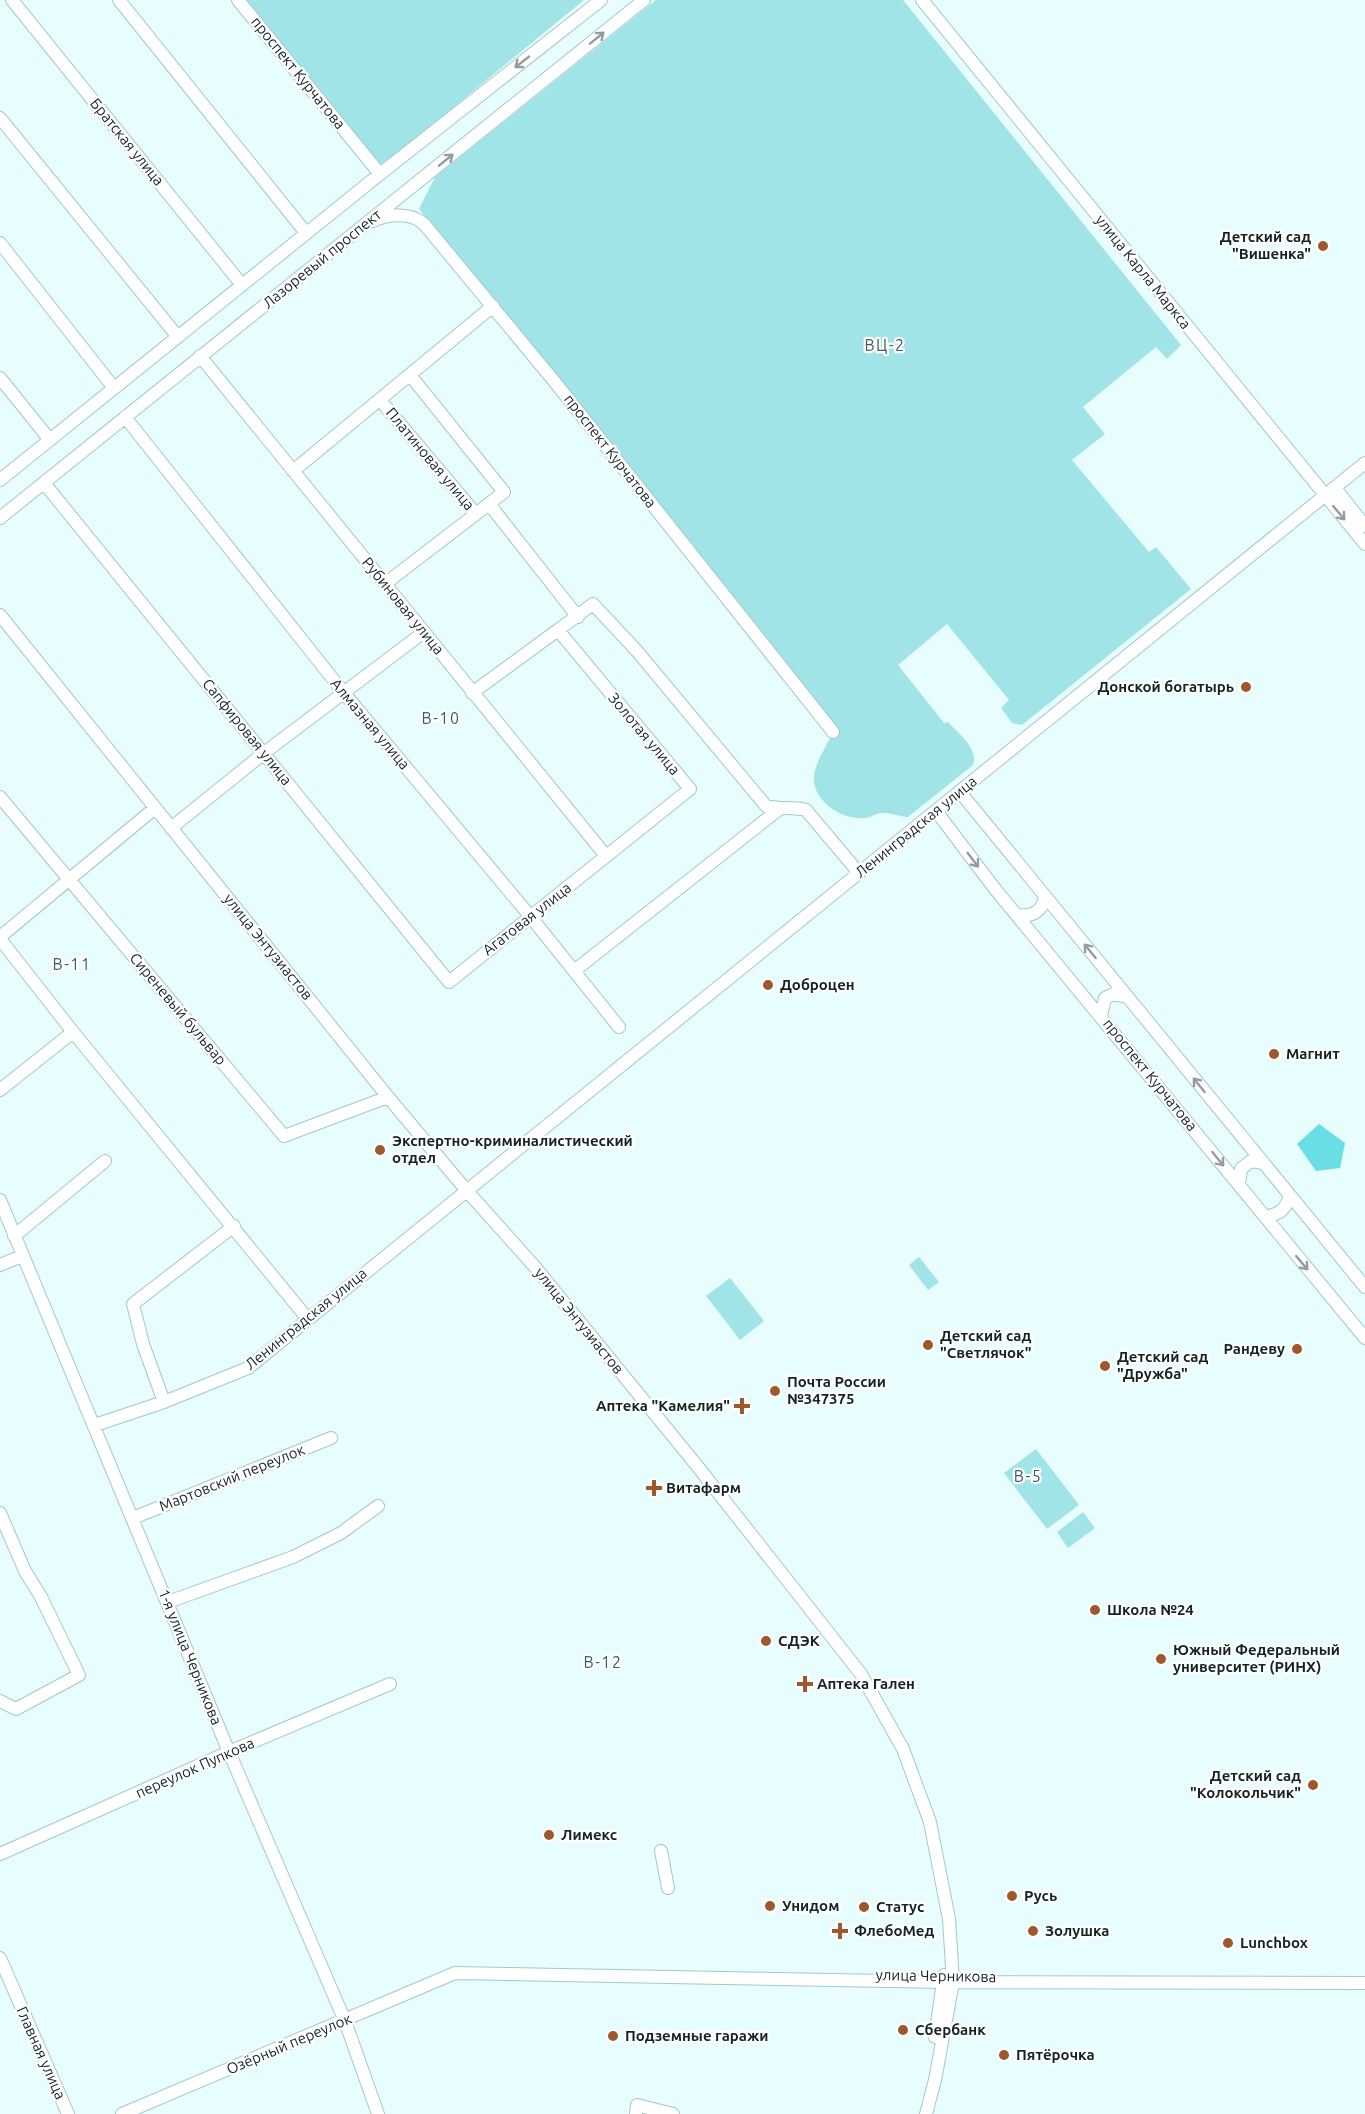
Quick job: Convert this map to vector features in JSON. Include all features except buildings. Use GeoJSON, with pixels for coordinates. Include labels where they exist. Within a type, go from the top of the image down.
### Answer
{"type":"FeatureCollection","features":[{"type":"Feature","properties":{"kind":"street","name":"Братская улица"},"geometry":{"type":"LineString","coordinates":[[12,0],[242,285]]}},
{"type":"Feature","properties":{"kind":"street"},"geometry":{"type":"LineString","coordinates":[[119,0],[306,233]]}},
{"type":"Feature","properties":{"kind":"street","name":"проспект Курчатова"},"geometry":{"type":"LineString","coordinates":[[238,0],[380,174]]}},
{"type":"Feature","properties":{"kind":"street","name":"Лазоревый проспект"},"geometry":{"type":"LineString","coordinates":[[0,480],[306,233],[601,0]]}},
{"type":"Feature","properties":{"kind":"street","name":"Лазоревый проспект"},"geometry":{"type":"LineString","coordinates":[[0,518],[644,0]]}},
{"type":"Feature","properties":{"kind":"street","name":"улица Карла Маркса"},"geometry":{"type":"LineString","coordinates":[[922,0],[1330,492],[1365,544]]}},
{"type":"Feature","properties":{"kind":"street"},"geometry":{"type":"LineString","coordinates":[[0,117],[178,337]]}},
{"type":"Feature","properties":{"kind":"street","name":"проспект Курчатова"},"geometry":{"type":"LineString","coordinates":[[364,226],[377,219],[395,216],[411,216],[418,219],[493,306],[833,732]]}},
{"type":"Feature","properties":{"kind":"street"},"geometry":{"type":"LineString","coordinates":[[0,243],[114,388]]}},
{"type":"Feature","properties":{"kind":"street"},"geometry":{"type":"LineString","coordinates":[[293,471],[493,306]]}},
{"type":"Feature","properties":{"kind":"street","name":"Рубиновая улица"},"geometry":{"type":"LineString","coordinates":[[200,356],[606,856]]}},
{"type":"Feature","properties":{"kind":"street"},"geometry":{"type":"LineString","coordinates":[[410,375],[504,492],[476,514]]}},
{"type":"Feature","properties":{"kind":"street"},"geometry":{"type":"LineString","coordinates":[[0,378],[50,440]]}},
{"type":"Feature","properties":{"kind":"street","name":"Платиновая улица"},"geometry":{"type":"LineString","coordinates":[[380,400],[476,514],[386,583]]}},
{"type":"Feature","properties":{"kind":"street","name":"Алмазная улица"},"geometry":{"type":"LineString","coordinates":[[125,417],[344,693],[530,916],[619,1027]]}},
{"type":"Feature","properties":{"kind":"street","name":"Ленинградская улица"},"geometry":{"type":"LineString","coordinates":[[94,1425],[164,1402],[248,1368],[1365,464]]}},
{"type":"Feature","properties":{"kind":"street","name":"Сапфировая улица"},"geometry":{"type":"LineString","coordinates":[[44,483],[448,982]]}},
{"type":"Feature","properties":{"kind":"street","name":"улица Карла Маркса"},"geometry":{"type":"LineString","coordinates":[[1330,492],[1365,526]]}},
{"type":"Feature","properties":{"kind":"street"},"geometry":{"type":"LineString","coordinates":[[489,504],[578,617]]}},
{"type":"Feature","properties":{"kind":"street"},"geometry":{"type":"LineString","coordinates":[[472,693],[593,604],[636,650],[766,807],[778,810]]}},
{"type":"Feature","properties":{"kind":"street","name":"улица Энтузиастов"},"geometry":{"type":"LineString","coordinates":[[0,615],[388,1097],[467,1193],[535,1267],[738,1516],[861,1674],[903,1749],[930,1822],[949,1919],[948,1979],[935,2080],[926,2114]]}},
{"type":"Feature","properties":{"kind":"street","name":"Золотая улица"},"geometry":{"type":"LineString","coordinates":[[558,630],[690,789],[606,856]]}},
{"type":"Feature","properties":{"kind":"street"},"geometry":{"type":"LineString","coordinates":[[171,828],[264,753],[424,632]]}},
{"type":"Feature","properties":{"kind":"street","name":"проспект Курчатова"},"geometry":{"type":"LineString","coordinates":[[961,792],[1365,1287]]}},
{"type":"Feature","properties":{"kind":"street","name":"Сиреневый бульвар"},"geometry":{"type":"LineString","coordinates":[[2,803],[70,880],[284,1136],[388,1097]]}},
{"type":"Feature","properties":{"kind":"street"},"geometry":{"type":"LineString","coordinates":[[574,971],[778,810],[788,807],[806,810],[859,873]]}},
{"type":"Feature","properties":{"kind":"street"},"geometry":{"type":"LineString","coordinates":[[155,808],[0,938],[73,1032],[307,1318]]}},
{"type":"Feature","properties":{"kind":"street"},"geometry":{"type":"LineString","coordinates":[[467,1193],[937,812]]}},
{"type":"Feature","properties":{"kind":"street","name":"проспект Курчатова"},"geometry":{"type":"LineString","coordinates":[[937,812],[995,889],[1365,1338]]}},
{"type":"Feature","properties":{"kind":"street","name":"Агатовая улица"},"geometry":{"type":"LineString","coordinates":[[448,982],[606,856]]}},
{"type":"Feature","properties":{"kind":"street"},"geometry":{"type":"LineString","coordinates":[[1018,915],[1032,915],[1037,912],[1042,908],[1045,896]]}},
{"type":"Feature","properties":{"kind":"street"},"geometry":{"type":"LineString","coordinates":[[1101,1016],[1105,998],[1113,994],[1127,996]]}},
{"type":"Feature","properties":{"kind":"street"},"geometry":{"type":"LineString","coordinates":[[0,1090],[73,1032]]}},
{"type":"Feature","properties":{"kind":"street"},"geometry":{"type":"LineString","coordinates":[[14,1236],[105,1161]]}},
{"type":"Feature","properties":{"kind":"street"},"geometry":{"type":"LineString","coordinates":[[1239,1185],[1241,1169],[1251,1161],[1263,1163]]}},
{"type":"Feature","properties":{"kind":"street"},"geometry":{"type":"LineString","coordinates":[[1265,1217],[1276,1215],[1285,1208],[1290,1196]]}},
{"type":"Feature","properties":{"kind":"street","name":"1-я улица Черникова"},"geometry":{"type":"LineString","coordinates":[[0,1200],[229,1752],[345,2021],[378,2114]]}},
{"type":"Feature","properties":{"kind":"street"},"geometry":{"type":"LineString","coordinates":[[164,1402],[143,1344],[133,1304],[234,1226]]}},
{"type":"Feature","properties":{"kind":"street"},"geometry":{"type":"LineString","coordinates":[[0,1265],[22,1256]]}},
{"type":"Feature","properties":{"kind":"street","name":"Мартовский переулок"},"geometry":{"type":"LineString","coordinates":[[133,1518],[332,1438]]}},
{"type":"Feature","properties":{"kind":"street"},"geometry":{"type":"LineString","coordinates":[[168,1602],[293,1557],[341,1533],[378,1506]]}},
{"type":"Feature","properties":{"kind":"street"},"geometry":{"type":"LineString","coordinates":[[0,1513],[26,1571],[79,1675],[16,1708],[0,1701]]}},
{"type":"Feature","properties":{"kind":"street","name":"переулок Пупкова"},"geometry":{"type":"LineString","coordinates":[[0,1854],[229,1752],[390,1684]]}},
{"type":"Feature","properties":{"kind":"street"},"geometry":{"type":"LineString","coordinates":[[661,1851],[668,1888]]}},
{"type":"Feature","properties":{"kind":"street","name":"Главная улица"},"geometry":{"type":"LineString","coordinates":[[0,1958],[68,2114]]}},
{"type":"Feature","properties":{"kind":"street","name":"улица Черникова"},"geometry":{"type":"LineString","coordinates":[[455,1973],[1365,1983]]}},
{"type":"Feature","properties":{"kind":"street","name":"Озёрный переулок"},"geometry":{"type":"LineString","coordinates":[[122,2114],[455,1973]]}},
{"type":"Feature","properties":{"kind":"street","name":"улица Черникова"},"geometry":{"type":"LineString","coordinates":[[948,1979],[1365,1977]]}},
{"type":"Feature","properties":{"kind":"street"},"geometry":{"type":"LineString","coordinates":[[919,2114],[948,1979]]}},
{"type":"Feature","properties":{"kind":"street"},"geometry":{"type":"LineString","coordinates":[[637,2109],[673,2114]]}},
{"type":"Feature","properties":{"kind":"shaded area"},"geometry":{"type":"Polygon","coordinates":[[[243,0],[584,0],[382,166],[243,0]]]}},
{"type":"Feature","properties":{"kind":"shaded area"},"geometry":{"type":"Polygon","coordinates":[[[656,0],[903,0],[1181,345],[1167,359],[1156,347],[1083,407],[1105,434],[1072,460],[1149,552],[1156,547],[1191,589],[1022,725],[1012,723],[1001,708],[1009,700],[947,624],[898,665],[944,723],[948,722],[970,747],[974,759],[973,765],[908,817],[878,813],[867,818],[850,817],[825,803],[816,789],[814,774],[833,732],[552,369],[419,209],[435,177],[656,0]]]}},
{"type":"Feature","properties":{"kind":"shaded area"},"geometry":{"type":"Polygon","coordinates":[[[1319,1124],[1345,1143],[1340,1168],[1316,1171],[1297,1144],[1319,1124]]]}},
{"type":"Feature","properties":{"kind":"shaded area"},"geometry":{"type":"Polygon","coordinates":[[[919,1257],[939,1282],[928,1290],[909,1265],[919,1257]]]}},
{"type":"Feature","properties":{"kind":"shaded area"},"geometry":{"type":"Polygon","coordinates":[[[730,1278],[764,1321],[740,1340],[706,1296],[730,1278]]]}},
{"type":"Feature","properties":{"kind":"shaded area"},"geometry":{"type":"Polygon","coordinates":[[[1036,1449],[1079,1505],[1047,1529],[1004,1473],[1036,1449]]]}},
{"type":"Feature","properties":{"kind":"shaded area"},"geometry":{"type":"Polygon","coordinates":[[[1083,1512],[1095,1528],[1068,1548],[1057,1532],[1083,1512]]]}},
{"type":"Feature","properties":{"kind":"place","name":"Детский сад \"Вишенка\""},"geometry":{"type":"Point","coordinates":[1323,246]}},
{"type":"Feature","properties":{"kind":"place","name":"Донской богатырь"},"geometry":{"type":"Point","coordinates":[1246,687]}},
{"type":"Feature","properties":{"kind":"place","name":"Доброцен"},"geometry":{"type":"Point","coordinates":[768,985]}},
{"type":"Feature","properties":{"kind":"place","name":"Магнит"},"geometry":{"type":"Point","coordinates":[1274,1054]}},
{"type":"Feature","properties":{"kind":"place","name":"Экспертно-криминалистический отдел"},"geometry":{"type":"Point","coordinates":[380,1150]}},
{"type":"Feature","properties":{"kind":"place","name":"Детский сад \"Светлячок\""},"geometry":{"type":"Point","coordinates":[928,1345]}},
{"type":"Feature","properties":{"kind":"place","name":"Рандеву"},"geometry":{"type":"Point","coordinates":[1297,1349]}},
{"type":"Feature","properties":{"kind":"place","name":"Детский сад \"Дружба\""},"geometry":{"type":"Point","coordinates":[1105,1366]}},
{"type":"Feature","properties":{"kind":"place","name":"Почта России №347375"},"geometry":{"type":"Point","coordinates":[775,1391]}},
{"type":"Feature","properties":{"kind":"place","name":"Аптека \"Камелия\""},"geometry":{"type":"Point","coordinates":[742,1406]}},
{"type":"Feature","properties":{"kind":"place","name":"Витафарм"},"geometry":{"type":"Point","coordinates":[654,1488]}},
{"type":"Feature","properties":{"kind":"place","name":"Школа №24"},"geometry":{"type":"Point","coordinates":[1095,1610]}},
{"type":"Feature","properties":{"kind":"place","name":"СДЭК"},"geometry":{"type":"Point","coordinates":[766,1641]}},
{"type":"Feature","properties":{"kind":"place","name":"Южный Федеральный университет (РИНХ)"},"geometry":{"type":"Point","coordinates":[1161,1659]}},
{"type":"Feature","properties":{"kind":"place","name":"Аптека Гален"},"geometry":{"type":"Point","coordinates":[805,1684]}},
{"type":"Feature","properties":{"kind":"place","name":"Детский сад \"Колокольчик\""},"geometry":{"type":"Point","coordinates":[1313,1785]}},
{"type":"Feature","properties":{"kind":"place","name":"Лимекс"},"geometry":{"type":"Point","coordinates":[549,1835]}},
{"type":"Feature","properties":{"kind":"place","name":"Русь"},"geometry":{"type":"Point","coordinates":[1012,1896]}},
{"type":"Feature","properties":{"kind":"place","name":"Унидом"},"geometry":{"type":"Point","coordinates":[770,1906]}},
{"type":"Feature","properties":{"kind":"place","name":"Статус"},"geometry":{"type":"Point","coordinates":[864,1907]}},
{"type":"Feature","properties":{"kind":"place","name":"ФлебоМед"},"geometry":{"type":"Point","coordinates":[840,1931]}},
{"type":"Feature","properties":{"kind":"place","name":"Золушка"},"geometry":{"type":"Point","coordinates":[1033,1931]}},
{"type":"Feature","properties":{"kind":"place","name":"Lunchbox"},"geometry":{"type":"Point","coordinates":[1228,1943]}},
{"type":"Feature","properties":{"kind":"place","name":"Сбербанк"},"geometry":{"type":"Point","coordinates":[903,2030]}},
{"type":"Feature","properties":{"kind":"place","name":"Подземные гаражи"},"geometry":{"type":"Point","coordinates":[613,2036]}},
{"type":"Feature","properties":{"kind":"place","name":"Пятёрочка"},"geometry":{"type":"Point","coordinates":[1004,2055]}},
{"type":"Feature","properties":{"kind":"district","name":"ВЦ-2"},"geometry":{"type":"Point","coordinates":[885,345]}},
{"type":"Feature","properties":{"kind":"district","name":"В-10"},"geometry":{"type":"Point","coordinates":[441,718]}},
{"type":"Feature","properties":{"kind":"district","name":"В-11"},"geometry":{"type":"Point","coordinates":[72,964]}},
{"type":"Feature","properties":{"kind":"district","name":"В-5"},"geometry":{"type":"Point","coordinates":[1028,1476]}},
{"type":"Feature","properties":{"kind":"district","name":"В-12"},"geometry":{"type":"Point","coordinates":[603,1662]}}]}
